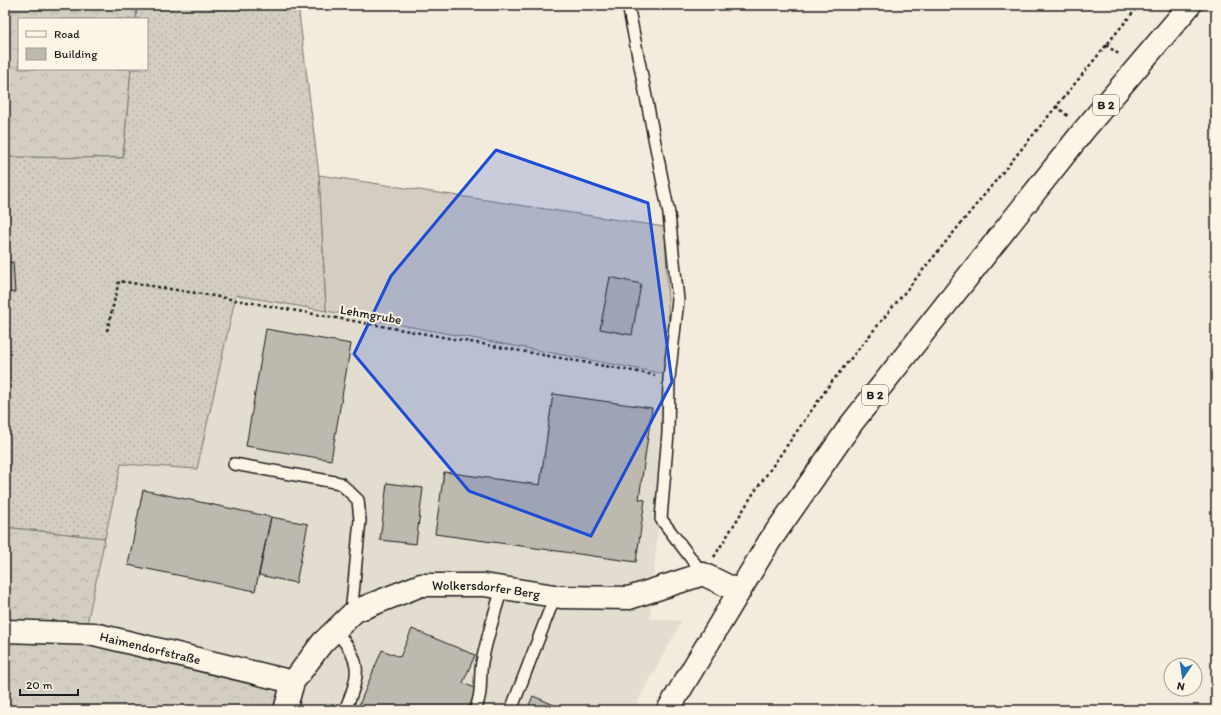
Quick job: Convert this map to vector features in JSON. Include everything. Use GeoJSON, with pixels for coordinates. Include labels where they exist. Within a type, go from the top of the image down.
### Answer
{"type":"FeatureCollection","features":[{"type":"Feature","properties":{"kind":"main road","name":"B 2"},"geometry":{"type":"LineString","coordinates":[[668,710],[738,591],[769,542],[852,423],[1084,130],[1190,5]]}},
{"type":"Feature","properties":{"kind":"main road"},"geometry":{"type":"LineString","coordinates":[[703,574],[738,591]]}},
{"type":"Feature","properties":{"kind":"main road","name":"Wolkersdorfer Berg"},"geometry":{"type":"LineString","coordinates":[[285,710],[293,682],[322,643],[355,611],[421,585],[484,585],[555,596],[629,598],[703,574]]}},
{"type":"Feature","properties":{"kind":"main road","name":"Haimendorfstraße"},"geometry":{"type":"LineString","coordinates":[[5,631],[94,634],[293,682]]}},
{"type":"Feature","properties":{"kind":"lane"},"geometry":{"type":"LineString","coordinates":[[628,5],[669,214],[678,300],[670,378],[662,519],[703,574]]}},
{"type":"Feature","properties":{"kind":"lane"},"geometry":{"type":"LineString","coordinates":[[234,464],[340,483],[358,500],[360,520],[343,623],[354,655],[357,672],[353,690],[345,710]]}},
{"type":"Feature","properties":{"kind":"lane"},"geometry":{"type":"LineString","coordinates":[[476,710],[481,694],[481,668],[502,588]]}},
{"type":"Feature","properties":{"kind":"lane"},"geometry":{"type":"LineString","coordinates":[[511,710],[555,596]]}},
{"type":"Feature","properties":{"kind":"path"},"geometry":{"type":"LineString","coordinates":[[703,574],[753,494],[830,384],[1139,5]]}},
{"type":"Feature","properties":{"kind":"path","name":"Lehmgrube"},"geometry":{"type":"LineString","coordinates":[[107,331],[119,281],[208,295],[670,378]]}},
{"type":"Feature","properties":{"kind":"highlighted area"},"geometry":{"type":"Polygon","coordinates":[[[496,150],[648,203],[672,382],[591,536],[469,491],[354,354],[391,276],[496,150]]]}},
{"type":"Feature","properties":{"kind":"shaded area"},"geometry":{"type":"Polygon","coordinates":[[[236,295],[671,375],[650,619],[682,621],[633,710],[276,710],[87,624],[121,464],[197,469],[236,295]]]}},
{"type":"Feature","properties":{"kind":"green space"},"geometry":{"type":"Polygon","coordinates":[[[5,5],[137,5],[136,18],[18,18],[18,70],[131,70],[123,158],[5,157],[5,5]]]}},
{"type":"Feature","properties":{"kind":"green space"},"geometry":{"type":"Polygon","coordinates":[[[137,5],[298,5],[319,175],[326,311],[236,295],[197,469],[121,464],[105,538],[5,527],[5,157],[123,158],[131,70],[148,70],[148,18],[136,18],[137,5]]]}},
{"type":"Feature","properties":{"kind":"green space"},"geometry":{"type":"Polygon","coordinates":[[[319,175],[665,227],[671,375],[326,311],[319,175]]]}},
{"type":"Feature","properties":{"kind":"green space"},"geometry":{"type":"Polygon","coordinates":[[[5,527],[105,538],[87,624],[287,674],[276,710],[5,710],[5,527]]]}},
{"type":"Feature","properties":{"kind":"building"},"geometry":{"type":"Polygon","coordinates":[[[13,262],[15,292],[5,293],[5,263],[13,262]]]}},
{"type":"Feature","properties":{"kind":"building"},"geometry":{"type":"Polygon","coordinates":[[[610,277],[641,284],[632,335],[600,329],[610,277]]]}},
{"type":"Feature","properties":{"kind":"building"},"geometry":{"type":"Polygon","coordinates":[[[266,329],[351,344],[331,460],[246,446],[266,329]]]}},
{"type":"Feature","properties":{"kind":"building"},"geometry":{"type":"Polygon","coordinates":[[[553,394],[652,408],[639,499],[645,500],[636,562],[435,534],[444,472],[540,485],[553,394]]]}},
{"type":"Feature","properties":{"kind":"building"},"geometry":{"type":"Polygon","coordinates":[[[387,483],[423,488],[416,544],[380,540],[387,483]]]}},
{"type":"Feature","properties":{"kind":"building"},"geometry":{"type":"Polygon","coordinates":[[[143,490],[271,517],[255,591],[128,565],[143,490]]]}},
{"type":"Feature","properties":{"kind":"building"},"geometry":{"type":"Polygon","coordinates":[[[271,517],[308,524],[296,583],[259,575],[271,517]]]}},
{"type":"Feature","properties":{"kind":"building"},"geometry":{"type":"Polygon","coordinates":[[[412,629],[475,655],[463,683],[477,689],[468,710],[357,710],[382,650],[400,657],[412,629]]]}},
{"type":"Feature","properties":{"kind":"building"},"geometry":{"type":"Polygon","coordinates":[[[533,696],[566,710],[527,710],[533,696]]]}}]}
